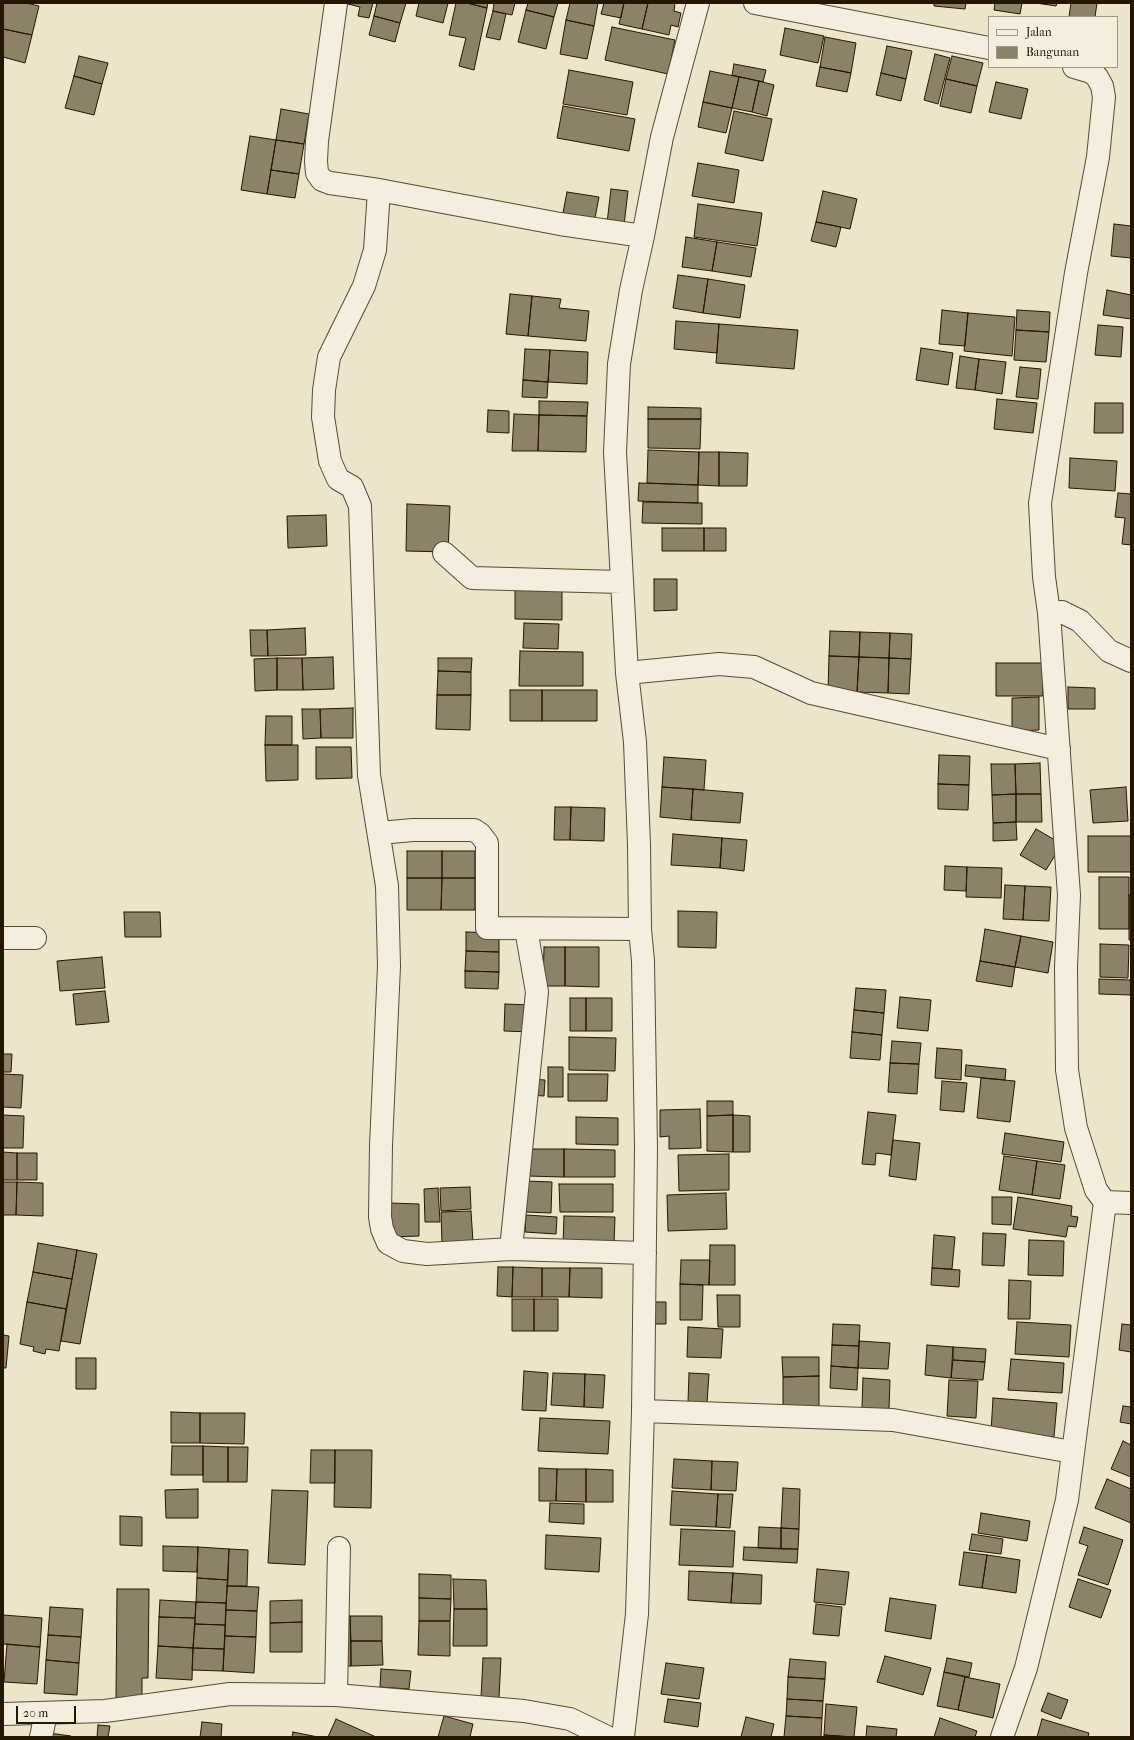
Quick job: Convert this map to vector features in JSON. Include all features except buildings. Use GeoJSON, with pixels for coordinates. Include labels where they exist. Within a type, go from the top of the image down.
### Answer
{"type":"FeatureCollection","features":[{"type":"Feature","properties":{"kind":"street"},"geometry":{"type":"LineString","coordinates":[[336,3],[317,141],[317,172],[322,180],[330,183],[379,190],[560,224],[643,236]]}},
{"type":"Feature","properties":{"kind":"street"},"geometry":{"type":"LineString","coordinates":[[623,1737],[637,1614],[643,1410],[646,1148],[643,985],[635,742],[627,673],[615,452],[619,364],[631,290],[662,137],[698,3]]}},
{"type":"Feature","properties":{"kind":"street"},"geometry":{"type":"LineString","coordinates":[[755,3],[988,48]]}},
{"type":"Feature","properties":{"kind":"street"},"geometry":{"type":"LineString","coordinates":[[1002,1737],[1026,1668],[1067,1500],[1105,1202],[1096,1190],[1076,1128],[1068,1070],[1066,967],[1069,895],[1059,749],[1044,578],[1040,502],[1076,273],[1098,157],[1104,97],[1102,86],[1097,77],[1091,72],[1077,68]]}},
{"type":"Feature","properties":{"kind":"street"},"geometry":{"type":"LineString","coordinates":[[379,190],[375,250],[364,286],[329,357],[324,390],[323,417],[330,462],[338,479],[352,487],[360,506],[369,774],[386,886],[389,966],[381,1145],[380,1217],[382,1229],[388,1243],[403,1251],[427,1254],[511,1249],[645,1254]]}},
{"type":"Feature","properties":{"kind":"street"},"geometry":{"type":"LineString","coordinates":[[444,553],[472,578],[621,582]]}},
{"type":"Feature","properties":{"kind":"street"},"geometry":{"type":"LineString","coordinates":[[1048,613],[1062,612],[1080,621],[1109,651],[1131,661]]}},
{"type":"Feature","properties":{"kind":"street"},"geometry":{"type":"LineString","coordinates":[[627,673],[719,664],[754,667],[811,693],[1059,749]]}},
{"type":"Feature","properties":{"kind":"street"},"geometry":{"type":"LineString","coordinates":[[379,834],[413,830],[474,830],[480,834],[487,843],[487,928],[640,928]]}},
{"type":"Feature","properties":{"kind":"street"},"geometry":{"type":"LineString","coordinates":[[511,1249],[537,992],[526,928]]}},
{"type":"Feature","properties":{"kind":"street"},"geometry":{"type":"LineString","coordinates":[[3,938],[35,938]]}},
{"type":"Feature","properties":{"kind":"street"},"geometry":{"type":"LineString","coordinates":[[1105,1202],[1131,1203]]}},
{"type":"Feature","properties":{"kind":"street"},"geometry":{"type":"LineString","coordinates":[[643,1410],[893,1420],[1072,1452]]}},
{"type":"Feature","properties":{"kind":"street"},"geometry":{"type":"LineString","coordinates":[[336,1695],[339,1548]]}},
{"type":"Feature","properties":{"kind":"street"},"geometry":{"type":"LineString","coordinates":[[3,1714],[105,1711],[230,1694],[336,1695],[524,1711],[570,1719],[607,1737]]}},
{"type":"Feature","properties":{"kind":"street"},"geometry":{"type":"LineString","coordinates":[[41,1737],[46,1713]]}}]}
